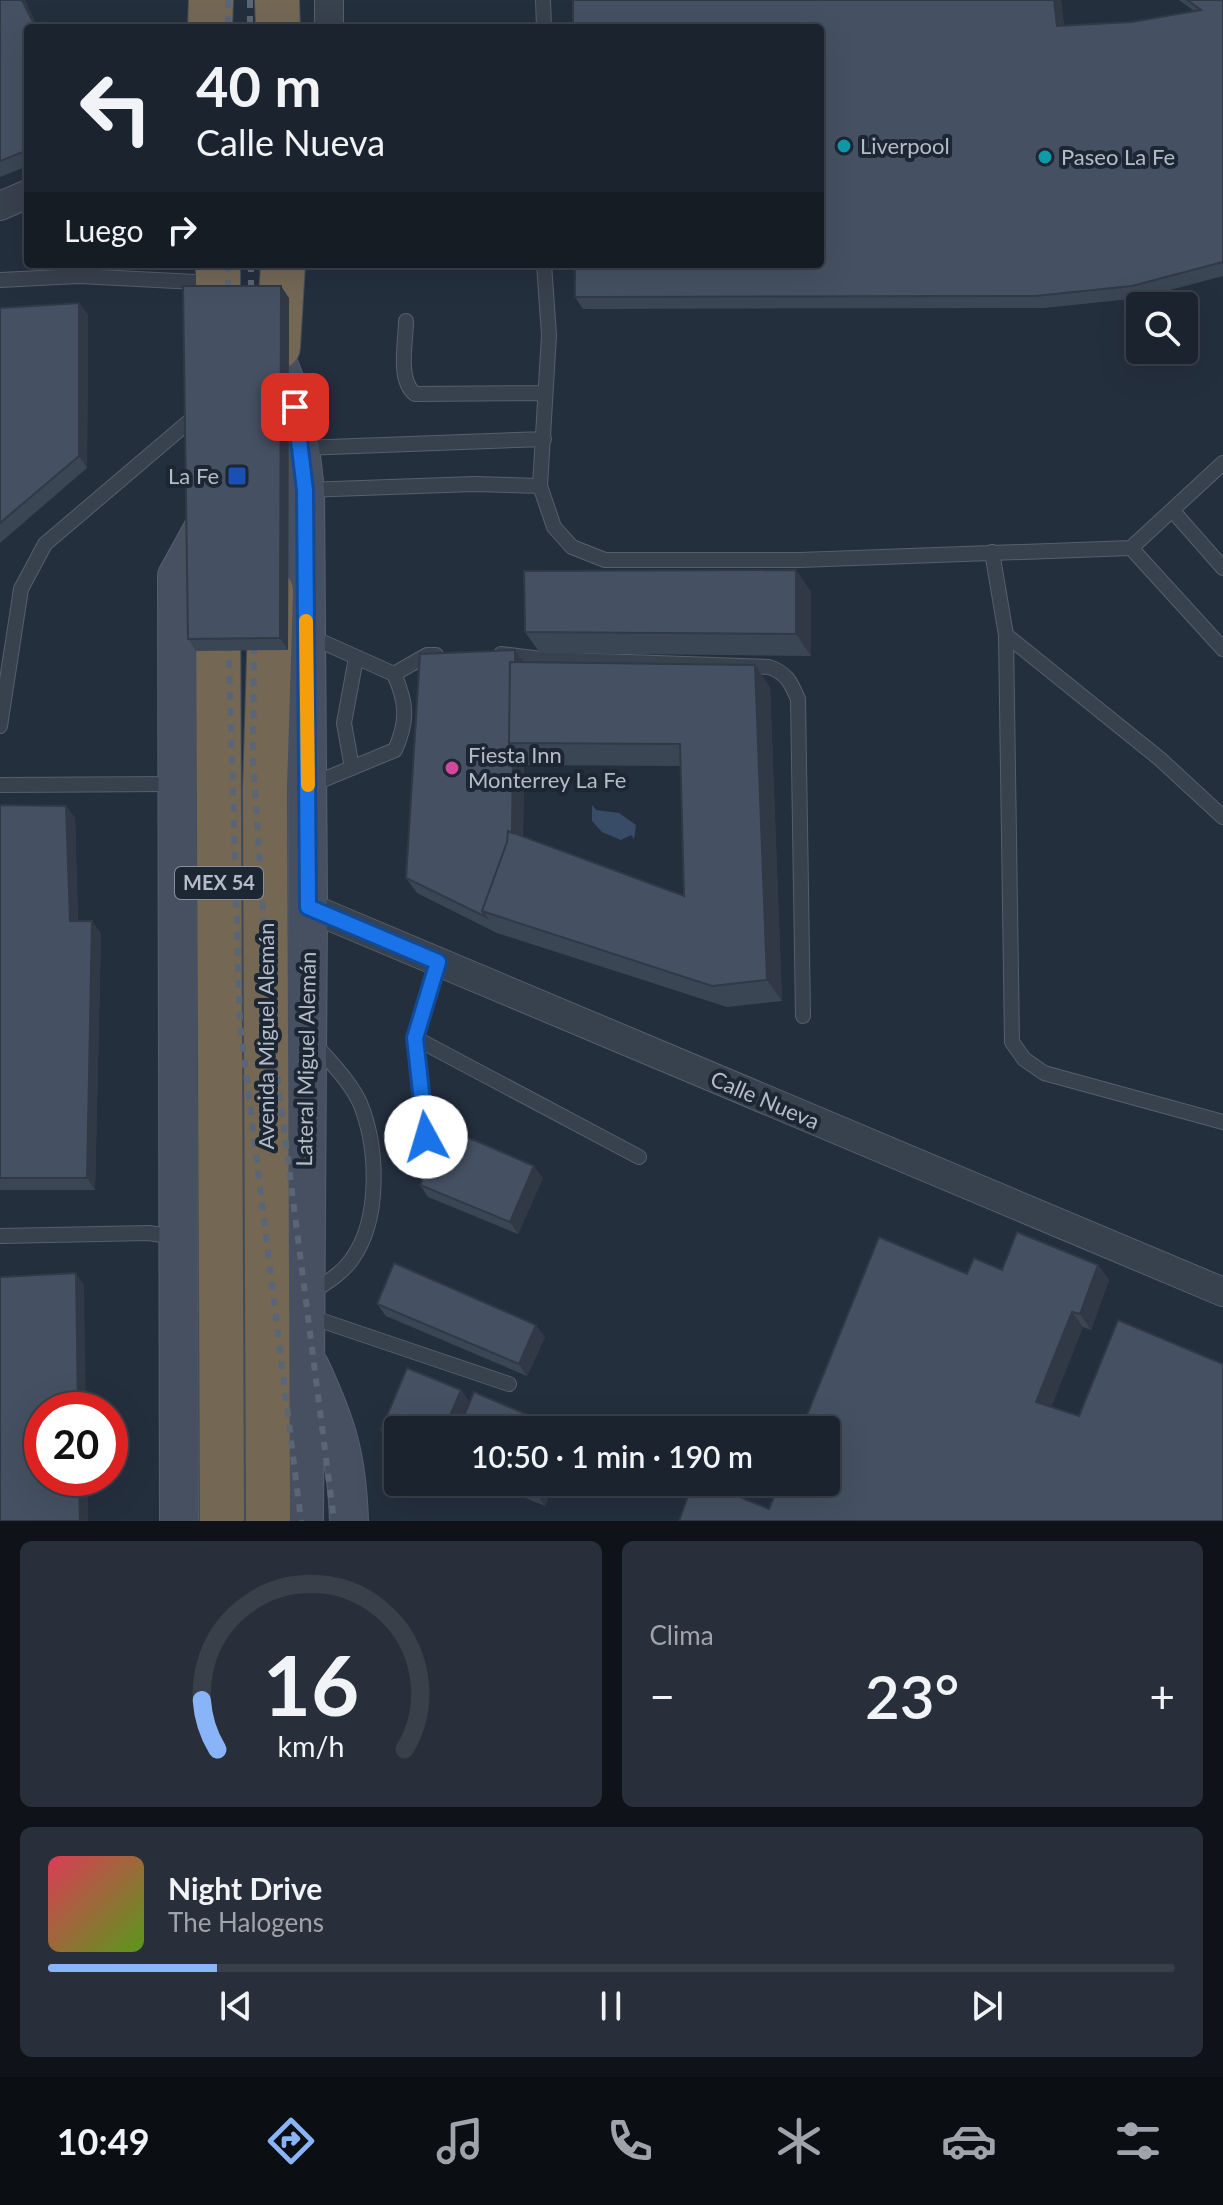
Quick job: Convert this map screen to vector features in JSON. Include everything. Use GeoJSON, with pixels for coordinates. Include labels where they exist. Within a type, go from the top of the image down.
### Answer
{"type":"FeatureCollection","features":[{"type":"Feature","properties":{"kind":"highway"},"geometry":{"type":"LineString","coordinates":[[210,24],[211,0]]}},
{"type":"Feature","properties":{"kind":"highway"},"geometry":{"type":"LineString","coordinates":[[277,0],[278,24]]}},
{"type":"Feature","properties":{"kind":"highway","name":"Avenida Miguel Alemán"},"geometry":{"type":"LineString","coordinates":[[218,273],[215,456],[222,1521]]}},
{"type":"Feature","properties":{"kind":"highway","name":"Avenida Miguel Alemán"},"geometry":{"type":"LineString","coordinates":[[268,1521],[265,789],[277,361],[290,276]]}},
{"type":"Feature","properties":{"kind":"street"},"geometry":{"type":"LineString","coordinates":[[329,0],[329,24]]}},
{"type":"Feature","properties":{"kind":"street"},"geometry":{"type":"LineString","coordinates":[[0,206],[24,196]]}},
{"type":"Feature","properties":{"kind":"street","name":"Lateral Miguel Alemán"},"geometry":{"type":"LineString","coordinates":[[277,361],[295,407],[305,490],[308,907],[304,1521]]}},
{"type":"Feature","properties":{"kind":"street"},"geometry":{"type":"LineString","coordinates":[[179,1521],[180,784],[177,576],[215,456]]}},
{"type":"Feature","properties":{"kind":"street","name":"Calle Nueva"},"geometry":{"type":"LineString","coordinates":[[308,907],[1223,1292]]}},
{"type":"Feature","properties":{"kind":"street"},"geometry":{"type":"LineString","coordinates":[[306,1358],[342,1443],[348,1474],[349,1521]]}},
{"type":"Feature","properties":{"kind":"lane"},"geometry":{"type":"LineString","coordinates":[[543,0],[544,24]]}},
{"type":"Feature","properties":{"kind":"lane"},"geometry":{"type":"LineString","coordinates":[[544,268],[549,335],[540,486],[560,536],[572,547],[605,560],[800,560],[1131,548],[1223,463]]}},
{"type":"Feature","properties":{"kind":"lane"},"geometry":{"type":"LineString","coordinates":[[0,280],[218,273]]}},
{"type":"Feature","properties":{"kind":"lane"},"geometry":{"type":"LineString","coordinates":[[406,321],[406,385],[415,394],[544,393]]}},
{"type":"Feature","properties":{"kind":"lane"},"geometry":{"type":"LineString","coordinates":[[302,448],[544,439]]}},
{"type":"Feature","properties":{"kind":"lane"},"geometry":{"type":"LineString","coordinates":[[0,726],[21,589],[29,568],[45,544],[215,456]]}},
{"type":"Feature","properties":{"kind":"lane"},"geometry":{"type":"LineString","coordinates":[[305,490],[474,484],[540,486]]}},
{"type":"Feature","properties":{"kind":"lane"},"geometry":{"type":"LineString","coordinates":[[1172,510],[1223,568]]}},
{"type":"Feature","properties":{"kind":"lane"},"geometry":{"type":"LineString","coordinates":[[1131,548],[1223,649]]}},
{"type":"Feature","properties":{"kind":"lane"},"geometry":{"type":"LineString","coordinates":[[992,552],[1006,635],[1012,1042],[1024,1059],[1044,1073],[1223,1122]]}},
{"type":"Feature","properties":{"kind":"lane"},"geometry":{"type":"LineString","coordinates":[[306,635],[394,674],[406,700],[404,730],[395,750],[308,786]]}},
{"type":"Feature","properties":{"kind":"lane"},"geometry":{"type":"LineString","coordinates":[[1006,635],[1160,759],[1223,817]]}},
{"type":"Feature","properties":{"kind":"lane"},"geometry":{"type":"LineString","coordinates":[[394,674],[427,655],[455,654]]}},
{"type":"Feature","properties":{"kind":"lane"},"geometry":{"type":"LineString","coordinates":[[483,654],[769,667],[781,671],[789,680],[798,699],[803,1016]]}},
{"type":"Feature","properties":{"kind":"lane"},"geometry":{"type":"LineString","coordinates":[[352,768],[344,723],[356,658]]}},
{"type":"Feature","properties":{"kind":"lane"},"geometry":{"type":"LineString","coordinates":[[0,785],[180,784]]}},
{"type":"Feature","properties":{"kind":"lane"},"geometry":{"type":"LineString","coordinates":[[426,1137],[415,1038],[438,962]]}},
{"type":"Feature","properties":{"kind":"lane"},"geometry":{"type":"LineString","coordinates":[[306,1035],[359,1100],[370,1132],[373,1162],[371,1200],[364,1235],[352,1259],[305,1306],[509,1384]]}},
{"type":"Feature","properties":{"kind":"lane"},"geometry":{"type":"LineString","coordinates":[[415,1038],[639,1157]]}},
{"type":"Feature","properties":{"kind":"lane"},"geometry":{"type":"LineString","coordinates":[[0,1236],[149,1233],[179,1238]]}},
{"type":"Feature","properties":{"kind":"water"},"geometry":{"type":"Polygon","coordinates":[[[592,805],[596,810],[619,813],[636,825],[634,839],[631,835],[621,840],[602,832],[592,821],[592,805]]]}},
{"type":"Feature","properties":{"kind":"building"},"geometry":{"type":"Polygon","coordinates":[[[0,0],[22,0],[34,24],[24,24],[24,152],[0,161],[0,0]]]}},
{"type":"Feature","properties":{"kind":"building","name":"Paseo La Fe"},"geometry":{"type":"Polygon","coordinates":[[[573,0],[1054,0],[1057,26],[1132,22],[1201,10],[1187,0],[1223,0],[1223,262],[1132,286],[1035,296],[575,297],[575,268],[824,268],[824,24],[573,24],[573,0]]]}},
{"type":"Feature","properties":{"kind":"building"},"geometry":{"type":"Polygon","coordinates":[[[183,286],[281,286],[280,638],[188,639],[183,286]]]}},
{"type":"Feature","properties":{"kind":"building"},"geometry":{"type":"Polygon","coordinates":[[[79,303],[79,456],[0,523],[0,308],[79,303]]]}},
{"type":"Feature","properties":{"kind":"building"},"geometry":{"type":"Polygon","coordinates":[[[796,570],[796,634],[525,632],[524,571],[796,570]]]}},
{"type":"Feature","properties":{"kind":"building"},"geometry":{"type":"Polygon","coordinates":[[[515,650],[515,662],[510,662],[512,833],[508,831],[507,842],[482,911],[486,917],[406,878],[420,654],[515,650]]]}},
{"type":"Feature","properties":{"kind":"building"},"geometry":{"type":"Polygon","coordinates":[[[510,662],[755,665],[767,980],[712,986],[482,911],[507,842],[508,831],[684,896],[680,744],[509,743],[510,662]]]}},
{"type":"Feature","properties":{"kind":"building"},"geometry":{"type":"Polygon","coordinates":[[[0,805],[66,806],[70,921],[92,921],[87,1178],[0,1178],[0,805]]]}},
{"type":"Feature","properties":{"kind":"building"},"geometry":{"type":"Polygon","coordinates":[[[444,1127],[534,1166],[510,1222],[420,1185],[444,1127]]]}},
{"type":"Feature","properties":{"kind":"building"},"geometry":{"type":"Polygon","coordinates":[[[1017,1232],[1098,1265],[1080,1314],[1072,1312],[1036,1402],[1079,1416],[1118,1320],[1223,1364],[1223,1521],[679,1521],[688,1496],[737,1496],[769,1509],[774,1496],[840,1496],[840,1416],[807,1416],[879,1237],[967,1274],[974,1258],[1002,1270],[1017,1232]]]}},
{"type":"Feature","properties":{"kind":"building"},"geometry":{"type":"Polygon","coordinates":[[[394,1263],[536,1325],[519,1364],[377,1304],[394,1263]]]}},
{"type":"Feature","properties":{"kind":"building"},"geometry":{"type":"Polygon","coordinates":[[[76,1273],[78,1392],[24,1392],[24,1496],[79,1496],[80,1521],[0,1521],[0,1277],[76,1273]]]}},
{"type":"Feature","properties":{"kind":"building"},"geometry":{"type":"Polygon","coordinates":[[[407,1368],[461,1390],[450,1416],[387,1416],[407,1368]]]}},
{"type":"Feature","properties":{"kind":"building"},"geometry":{"type":"Polygon","coordinates":[[[474,1392],[530,1416],[464,1416],[474,1392]]]}},
{"type":"Feature","properties":{"kind":"railway"},"geometry":{"type":"LineString","coordinates":[[228,0],[228,24]]}},
{"type":"Feature","properties":{"kind":"railway"},"geometry":{"type":"LineString","coordinates":[[250,0],[250,24]]}},
{"type":"Feature","properties":{"kind":"railway"},"geometry":{"type":"LineString","coordinates":[[228,268],[228,308]]}},
{"type":"Feature","properties":{"kind":"railway"},"geometry":{"type":"LineString","coordinates":[[251,268],[251,306]]}},
{"type":"Feature","properties":{"kind":"railway"},"geometry":{"type":"LineString","coordinates":[[228,628],[240,1024],[301,1521]]}},
{"type":"Feature","properties":{"kind":"railway"},"geometry":{"type":"LineString","coordinates":[[254,630],[253,759],[270,1019],[334,1521]]}},
{"type":"Feature","properties":{"kind":"slow traffic"},"geometry":{"type":"LineString","coordinates":[[306,621],[308,785]]}},
{"type":"Feature","properties":{"kind":"place","name":"Liverpool"},"geometry":{"type":"Point","coordinates":[844,146]}},
{"type":"Feature","properties":{"kind":"place","name":"Paseo La Fe"},"geometry":{"type":"Point","coordinates":[1045,157]}},
{"type":"Feature","properties":{"kind":"place","name":"La Fe"},"geometry":{"type":"Point","coordinates":[237,476]}},
{"type":"Feature","properties":{"kind":"place","name":"Fiesta Inn Monterrey La Fe"},"geometry":{"type":"Point","coordinates":[452,768]}},
{"type":"Feature","properties":{"kind":"route"},"geometry":{"type":"LineString","coordinates":[[295,407],[305,490],[308,907],[438,962],[415,1038],[426,1137]]}}]}
